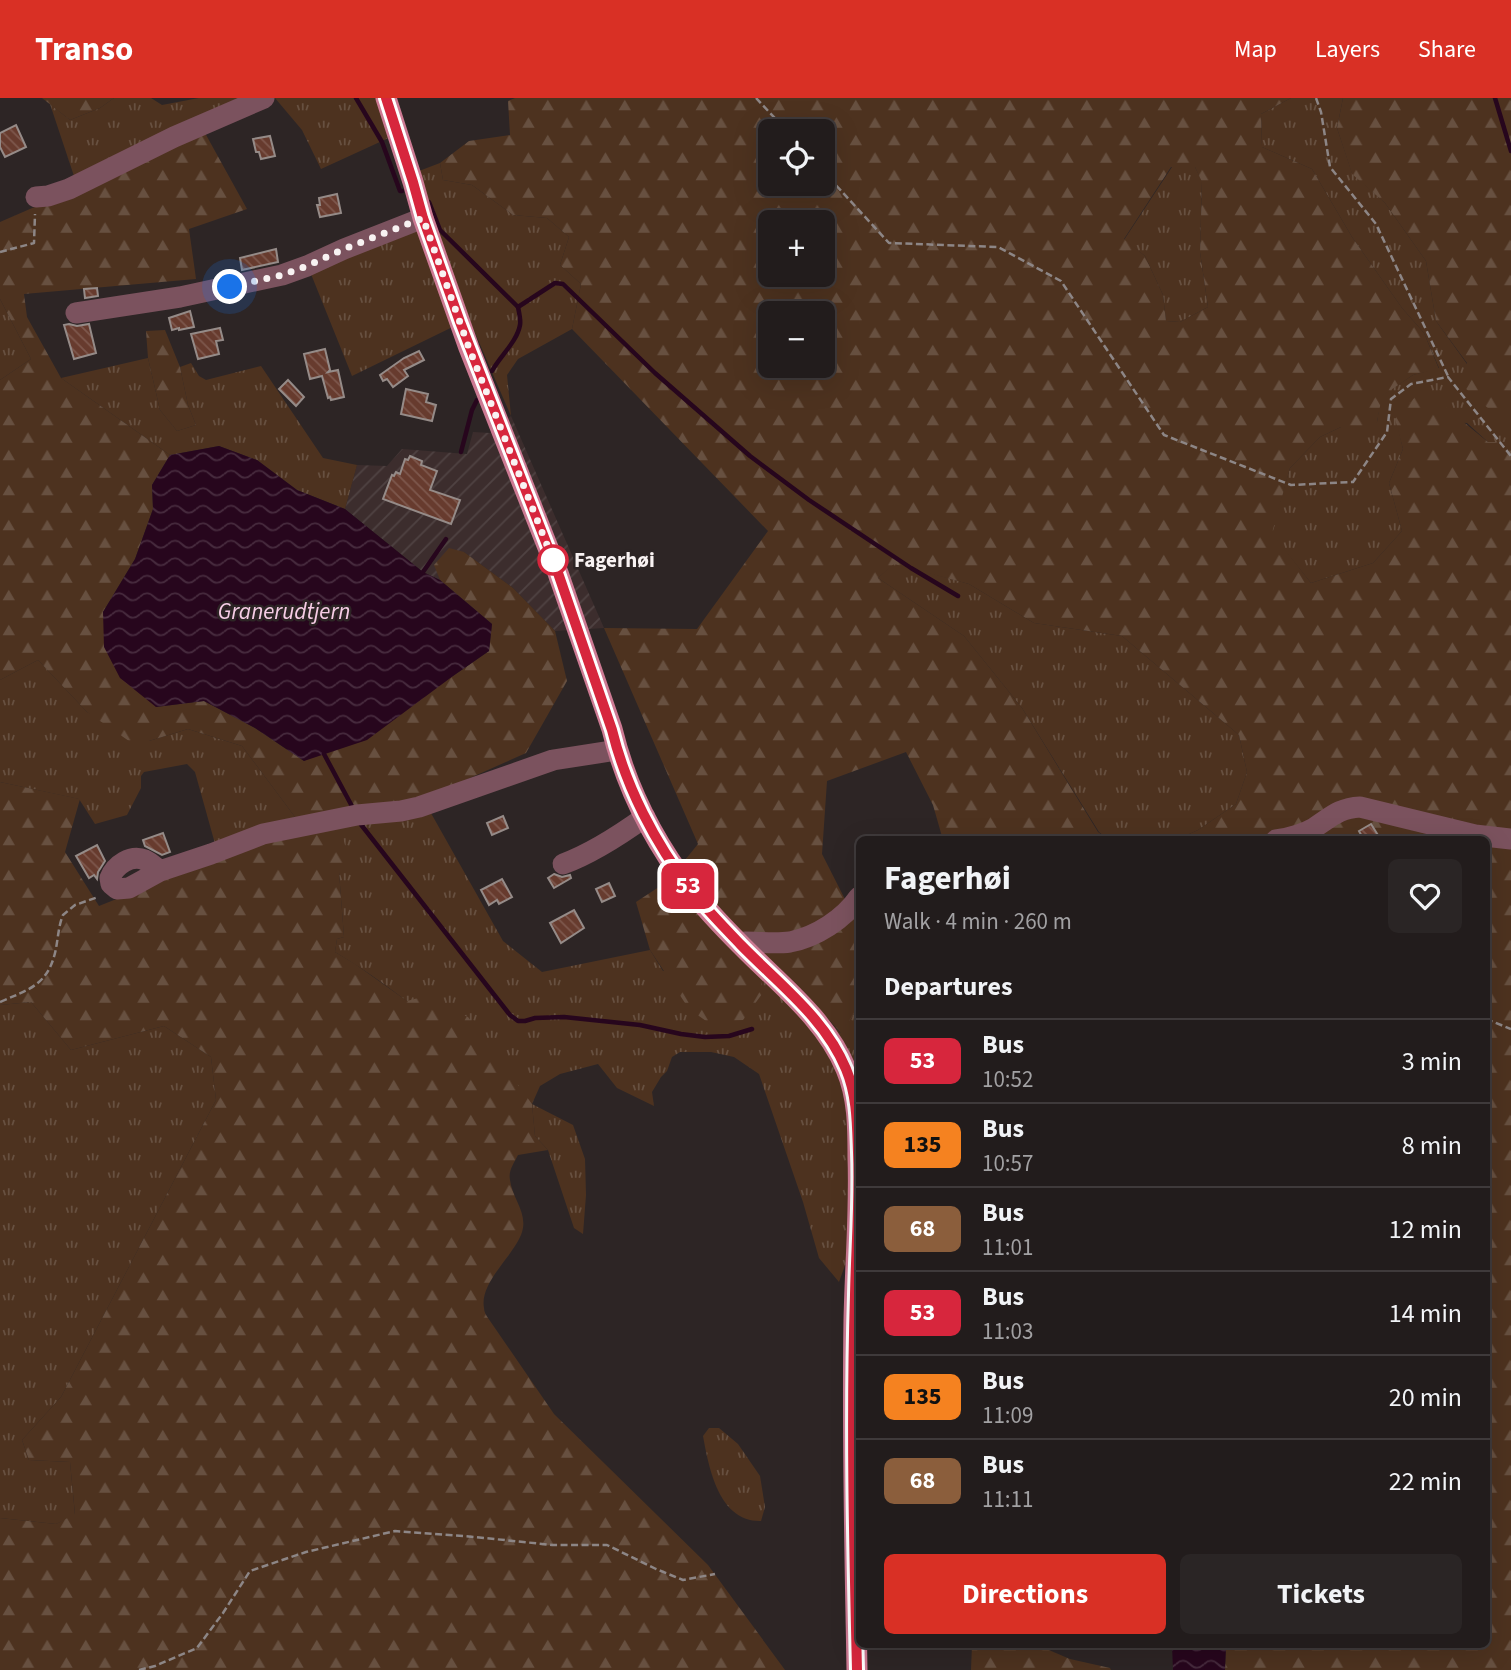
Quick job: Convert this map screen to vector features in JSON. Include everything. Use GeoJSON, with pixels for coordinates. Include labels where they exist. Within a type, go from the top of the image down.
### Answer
{"type":"FeatureCollection","features":[{"type":"Feature","properties":{"kind":"main road"},"geometry":{"type":"LineString","coordinates":[[386,98],[423,218],[469,348],[558,573],[617,750],[645,817],[691,889],[740,944],[806,1010],[829,1038],[856,1087]]}},
{"type":"Feature","properties":{"kind":"main road"},"geometry":{"type":"LineString","coordinates":[[856,1304],[853,1425],[856,1609]]}},
{"type":"Feature","properties":{"kind":"main road"},"geometry":{"type":"LineString","coordinates":[[857,1648],[857,1670]]}},
{"type":"Feature","properties":{"kind":"street"},"geometry":{"type":"LineString","coordinates":[[36,197],[69,189],[174,137],[264,98]]}},
{"type":"Feature","properties":{"kind":"street"},"geometry":{"type":"LineString","coordinates":[[76,313],[180,297],[282,275],[423,218]]}},
{"type":"Feature","properties":{"kind":"street"},"geometry":{"type":"LineString","coordinates":[[117,889],[130,888],[160,871],[263,834],[358,815],[410,809],[553,760],[617,750]]}},
{"type":"Feature","properties":{"kind":"street"},"geometry":{"type":"LineString","coordinates":[[1291,836],[1315,827],[1349,807],[1360,807],[1484,836]]}},
{"type":"Feature","properties":{"kind":"street"},"geometry":{"type":"LineString","coordinates":[[564,864],[618,836],[645,817]]}},
{"type":"Feature","properties":{"kind":"street"},"geometry":{"type":"LineString","coordinates":[[1490,837],[1511,839]]}},
{"type":"Feature","properties":{"kind":"street"},"geometry":{"type":"LineString","coordinates":[[740,944],[801,939],[828,926],[851,909],[856,902]]}},
{"type":"Feature","properties":{"kind":"path"},"geometry":{"type":"LineString","coordinates":[[756,98],[776,119]]}},
{"type":"Feature","properties":{"kind":"path"},"geometry":{"type":"LineString","coordinates":[[1316,98],[1321,112],[1330,167],[1376,224],[1448,377],[1511,456]]}},
{"type":"Feature","properties":{"kind":"path"},"geometry":{"type":"LineString","coordinates":[[835,184],[889,243],[998,247],[1061,281],[1164,435],[1291,485],[1353,482],[1387,432],[1391,400],[1411,384],[1448,377]]}},
{"type":"Feature","properties":{"kind":"path"},"geometry":{"type":"LineString","coordinates":[[0,253],[34,243],[36,197]]}},
{"type":"Feature","properties":{"kind":"path"},"geometry":{"type":"LineString","coordinates":[[0,1002],[36,986],[43,980],[55,956],[61,921],[68,910],[117,889]]}},
{"type":"Feature","properties":{"kind":"path"},"geometry":{"type":"LineString","coordinates":[[1490,1021],[1511,1030]]}},
{"type":"Feature","properties":{"kind":"path"},"geometry":{"type":"LineString","coordinates":[[139,1670],[197,1648],[250,1571],[306,1552],[395,1531],[552,1545],[607,1545],[683,1580],[715,1574]]}},
{"type":"Feature","properties":{"kind":"shaded area"},"geometry":{"type":"Polygon","coordinates":[[[511,416],[604,628],[555,631],[513,588],[464,552],[435,565],[440,580],[423,572],[345,509],[357,465],[387,466],[402,449],[467,454],[473,432],[490,433],[511,416]]]}},
{"type":"Feature","properties":{"kind":"green space"},"geometry":{"type":"Polygon","coordinates":[[[42,98],[114,98],[100,108],[70,120],[42,98]]]}},
{"type":"Feature","properties":{"kind":"green space"},"geometry":{"type":"Polygon","coordinates":[[[114,98],[151,98],[162,105],[199,98],[275,98],[205,133],[78,188],[50,104],[70,120],[100,108],[114,98]]]}},
{"type":"Feature","properties":{"kind":"green space"},"geometry":{"type":"Polygon","coordinates":[[[275,98],[395,98],[406,130],[321,169],[302,130],[275,98]]]}},
{"type":"Feature","properties":{"kind":"green space"},"geometry":{"type":"Polygon","coordinates":[[[515,98],[1291,98],[1261,114],[1262,147],[1312,169],[1352,237],[1402,308],[1424,333],[1439,369],[1413,375],[1382,396],[1377,422],[1365,433],[1341,427],[1320,437],[1290,468],[1272,533],[1311,583],[1373,563],[1402,531],[1389,483],[1403,449],[1395,419],[1416,396],[1438,401],[1488,442],[1511,442],[1511,1670],[1225,1670],[1226,1648],[1490,1648],[1490,836],[1185,836],[1236,804],[1247,772],[1239,735],[1122,636],[1034,623],[969,584],[894,564],[878,578],[964,636],[1022,708],[1098,832],[1104,836],[942,836],[933,805],[906,752],[827,781],[822,854],[854,917],[856,1010],[841,1033],[802,990],[761,973],[762,994],[743,1020],[709,1023],[689,1009],[650,950],[636,902],[668,881],[698,844],[604,628],[697,629],[768,531],[572,329],[581,284],[560,265],[569,237],[547,218],[513,215],[472,185],[443,180],[440,163],[469,141],[510,135],[508,101],[515,98]],[[1171,167],[1124,239],[1145,256],[1163,295],[1166,321],[1180,322],[1208,307],[1200,252],[1202,182],[1195,167],[1171,167]]]}},
{"type":"Feature","properties":{"kind":"green space"},"geometry":{"type":"Polygon","coordinates":[[[1291,98],[1343,98],[1337,128],[1352,173],[1385,203],[1426,261],[1436,321],[1467,364],[1489,409],[1511,409],[1511,442],[1488,442],[1467,423],[1396,419],[1403,449],[1389,483],[1402,531],[1373,563],[1311,583],[1271,533],[1290,468],[1320,437],[1341,427],[1377,422],[1381,396],[1413,375],[1439,368],[1424,333],[1402,308],[1352,237],[1312,169],[1262,147],[1261,114],[1291,98]]]}},
{"type":"Feature","properties":{"kind":"green space"},"geometry":{"type":"Polygon","coordinates":[[[1343,98],[1511,98],[1511,409],[1489,409],[1465,388],[1467,363],[1436,321],[1426,261],[1385,203],[1352,174],[1337,128],[1343,98]]]}},
{"type":"Feature","properties":{"kind":"green space"},"geometry":{"type":"Polygon","coordinates":[[[205,133],[247,209],[189,229],[196,279],[24,294],[27,317],[61,378],[170,455],[152,485],[153,509],[135,559],[103,612],[156,707],[204,701],[255,728],[304,761],[453,676],[489,651],[492,624],[440,580],[434,565],[449,548],[464,552],[513,588],[555,631],[567,681],[526,753],[423,799],[333,829],[343,838],[349,859],[339,872],[344,937],[337,939],[335,952],[407,1001],[422,997],[468,1017],[532,1104],[535,1136],[548,1150],[518,1155],[512,1167],[510,1180],[523,1218],[522,1232],[487,1288],[484,1298],[485,1313],[554,1414],[708,1565],[785,1670],[0,1670],[0,1518],[56,1524],[75,1514],[70,1462],[29,1460],[22,1440],[61,1397],[216,1100],[211,1057],[164,1026],[71,1050],[31,1002],[0,1005],[0,782],[80,799],[65,852],[99,906],[219,858],[295,817],[242,746],[188,729],[149,741],[129,741],[87,712],[38,660],[0,680],[0,380],[31,359],[0,299],[0,222],[205,133]]]}},
{"type":"Feature","properties":{"kind":"green space"},"geometry":{"type":"Polygon","coordinates":[[[440,163],[443,180],[472,185],[513,215],[547,218],[569,237],[560,265],[581,284],[572,329],[518,359],[507,375],[511,416],[469,319],[352,376],[311,274],[431,213],[419,171],[440,163]]]}},
{"type":"Feature","properties":{"kind":"green space"},"geometry":{"type":"Polygon","coordinates":[[[1172,167],[1195,167],[1202,181],[1200,252],[1208,307],[1180,322],[1166,321],[1163,295],[1145,256],[1124,240],[1172,167]]]}},
{"type":"Feature","properties":{"kind":"green space"},"geometry":{"type":"Polygon","coordinates":[[[0,299],[31,359],[0,380],[0,299]]]}},
{"type":"Feature","properties":{"kind":"green space"},"geometry":{"type":"Polygon","coordinates":[[[165,330],[180,367],[188,405],[196,425],[177,431],[160,410],[148,358],[146,331],[165,330]]]}},
{"type":"Feature","properties":{"kind":"green space"},"geometry":{"type":"Polygon","coordinates":[[[148,358],[160,410],[177,431],[196,425],[188,405],[180,367],[191,363],[199,376],[206,380],[261,366],[323,458],[357,465],[345,509],[297,490],[257,460],[219,446],[170,455],[61,378],[148,358]]]}},
{"type":"Feature","properties":{"kind":"green space"},"geometry":{"type":"Polygon","coordinates":[[[894,563],[969,584],[1034,623],[1122,636],[1239,735],[1247,772],[1236,804],[1185,836],[1104,836],[1022,708],[964,636],[878,578],[894,563]]]}},
{"type":"Feature","properties":{"kind":"green space"},"geometry":{"type":"Polygon","coordinates":[[[38,660],[87,712],[149,741],[188,729],[242,746],[295,817],[219,858],[195,772],[187,764],[144,772],[141,776],[141,788],[127,815],[95,824],[79,799],[0,782],[0,680],[38,660]]]}},
{"type":"Feature","properties":{"kind":"green space"},"geometry":{"type":"Polygon","coordinates":[[[423,799],[503,941],[542,972],[650,950],[663,971],[760,973],[802,990],[840,1033],[856,1010],[856,1235],[839,1282],[819,1258],[803,1202],[759,1074],[734,1057],[711,1052],[680,1052],[672,1057],[667,1071],[652,1092],[654,1106],[617,1088],[598,1064],[560,1074],[540,1086],[532,1104],[412,1005],[335,952],[337,939],[344,937],[339,872],[332,828],[423,799]]]}},
{"type":"Feature","properties":{"kind":"green space"},"geometry":{"type":"Polygon","coordinates":[[[31,1002],[71,1050],[164,1026],[211,1057],[216,1100],[61,1397],[22,1440],[29,1460],[70,1462],[75,1515],[56,1524],[0,1518],[0,1005],[31,1002]]]}},
{"type":"Feature","properties":{"kind":"green space"},"geometry":{"type":"Polygon","coordinates":[[[532,1104],[573,1125],[585,1159],[583,1234],[574,1228],[548,1150],[535,1136],[532,1104]]]}},
{"type":"Feature","properties":{"kind":"green space"},"geometry":{"type":"Polygon","coordinates":[[[709,1428],[719,1428],[738,1444],[760,1476],[765,1507],[761,1521],[747,1519],[735,1513],[719,1491],[713,1478],[703,1436],[709,1428]]]}},
{"type":"Feature","properties":{"kind":"green space"},"geometry":{"type":"Polygon","coordinates":[[[972,1648],[1044,1648],[1070,1659],[1111,1670],[971,1670],[972,1648]]]}},
{"type":"Feature","properties":{"kind":"water","name":"Granerudtjern"},"geometry":{"type":"Polygon","coordinates":[[[219,446],[257,460],[297,490],[345,509],[423,572],[440,580],[492,624],[489,651],[367,740],[304,761],[255,728],[204,701],[156,707],[120,678],[104,647],[103,612],[135,559],[153,509],[152,485],[170,455],[219,446]]]}},
{"type":"Feature","properties":{"kind":"water"},"geometry":{"type":"Polygon","coordinates":[[[1172,1648],[1226,1648],[1225,1670],[1173,1670],[1172,1648]]]}},
{"type":"Feature","properties":{"kind":"building"},"geometry":{"type":"Polygon","coordinates":[[[16,125],[26,147],[5,157],[0,147],[0,133],[16,125]]]}},
{"type":"Feature","properties":{"kind":"building"},"geometry":{"type":"Polygon","coordinates":[[[270,136],[275,156],[261,159],[253,139],[270,136]]]}},
{"type":"Feature","properties":{"kind":"building"},"geometry":{"type":"Polygon","coordinates":[[[337,194],[341,213],[320,217],[317,205],[320,205],[319,198],[337,194]]]}},
{"type":"Feature","properties":{"kind":"building"},"geometry":{"type":"Polygon","coordinates":[[[276,249],[278,262],[242,270],[240,258],[276,249]]]}},
{"type":"Feature","properties":{"kind":"building"},"geometry":{"type":"Polygon","coordinates":[[[97,288],[98,296],[85,298],[84,289],[97,288]]]}},
{"type":"Feature","properties":{"kind":"building"},"geometry":{"type":"Polygon","coordinates":[[[190,311],[194,327],[172,330],[169,318],[190,311]]]}},
{"type":"Feature","properties":{"kind":"building"},"geometry":{"type":"Polygon","coordinates":[[[89,324],[96,353],[74,359],[64,325],[89,324]]]}},
{"type":"Feature","properties":{"kind":"building"},"geometry":{"type":"Polygon","coordinates":[[[220,328],[223,340],[216,341],[219,354],[198,359],[191,334],[220,328]]]}},
{"type":"Feature","properties":{"kind":"building"},"geometry":{"type":"Polygon","coordinates":[[[325,349],[330,370],[328,372],[338,370],[344,397],[331,400],[328,398],[322,376],[310,379],[304,354],[325,349]]]}},
{"type":"Feature","properties":{"kind":"building"},"geometry":{"type":"Polygon","coordinates":[[[419,351],[424,360],[404,370],[408,376],[393,387],[387,379],[383,381],[380,375],[419,351]]]}},
{"type":"Feature","properties":{"kind":"building"},"geometry":{"type":"Polygon","coordinates":[[[288,380],[304,397],[296,406],[279,389],[288,380]]]}},
{"type":"Feature","properties":{"kind":"building"},"geometry":{"type":"Polygon","coordinates":[[[406,389],[428,394],[426,402],[436,405],[432,421],[401,414],[406,389]]]}},
{"type":"Feature","properties":{"kind":"building"},"geometry":{"type":"Polygon","coordinates":[[[410,456],[422,461],[421,465],[437,471],[430,490],[460,500],[451,524],[383,499],[392,475],[396,472],[400,474],[405,459],[408,460],[410,456]]]}},
{"type":"Feature","properties":{"kind":"building"},"geometry":{"type":"Polygon","coordinates":[[[503,816],[508,828],[492,835],[487,823],[503,816]]]}},
{"type":"Feature","properties":{"kind":"building"},"geometry":{"type":"Polygon","coordinates":[[[1371,824],[1378,836],[1362,836],[1359,831],[1371,824]]]}},
{"type":"Feature","properties":{"kind":"building"},"geometry":{"type":"Polygon","coordinates":[[[163,833],[170,852],[162,855],[145,846],[143,840],[163,833]]]}},
{"type":"Feature","properties":{"kind":"building"},"geometry":{"type":"Polygon","coordinates":[[[97,845],[105,861],[97,879],[94,875],[89,878],[76,856],[97,845]]]}},
{"type":"Feature","properties":{"kind":"building"},"geometry":{"type":"Polygon","coordinates":[[[554,874],[562,877],[570,875],[571,878],[554,888],[548,878],[554,874]]]}},
{"type":"Feature","properties":{"kind":"building"},"geometry":{"type":"Polygon","coordinates":[[[502,879],[512,897],[499,904],[497,900],[489,905],[481,890],[502,879]]]}},
{"type":"Feature","properties":{"kind":"building"},"geometry":{"type":"Polygon","coordinates":[[[609,883],[615,896],[602,902],[596,889],[609,883]]]}},
{"type":"Feature","properties":{"kind":"building"},"geometry":{"type":"Polygon","coordinates":[[[574,910],[584,928],[561,943],[550,923],[574,910]]]}},
{"type":"Feature","properties":{"kind":"waterway"},"geometry":{"type":"LineString","coordinates":[[356,98],[382,142],[402,191]]}},
{"type":"Feature","properties":{"kind":"waterway"},"geometry":{"type":"LineString","coordinates":[[1495,98],[1511,151]]}},
{"type":"Feature","properties":{"kind":"waterway"},"geometry":{"type":"LineString","coordinates":[[429,202],[440,230],[518,307],[518,331],[492,371]]}},
{"type":"Feature","properties":{"kind":"waterway"},"geometry":{"type":"LineString","coordinates":[[518,307],[555,283],[563,284],[655,373],[750,456],[809,500],[958,596]]}},
{"type":"Feature","properties":{"kind":"waterway"},"geometry":{"type":"LineString","coordinates":[[461,452],[477,400]]}},
{"type":"Feature","properties":{"kind":"waterway"},"geometry":{"type":"LineString","coordinates":[[423,572],[446,539]]}},
{"type":"Feature","properties":{"kind":"waterway"},"geometry":{"type":"LineString","coordinates":[[324,754],[354,810]]}},
{"type":"Feature","properties":{"kind":"waterway"},"geometry":{"type":"LineString","coordinates":[[359,822],[510,1015],[518,1021],[564,1017],[640,1025],[705,1037],[729,1036],[752,1029]]}},
{"type":"Feature","properties":{"kind":"bus line","name":"53"},"geometry":{"type":"LineString","coordinates":[[386,98],[423,218],[469,348],[558,573],[617,750],[637,801],[662,847],[691,889],[740,944],[806,1010],[829,1038],[846,1069],[855,1099],[856,1113]]}},
{"type":"Feature","properties":{"kind":"bus line","name":"53"},"geometry":{"type":"LineString","coordinates":[[856,1266],[853,1507],[856,1629]]}},
{"type":"Feature","properties":{"kind":"bus line","name":"53"},"geometry":{"type":"LineString","coordinates":[[856,1648],[857,1670]]}},
{"type":"Feature","properties":{"kind":"place","name":"Fagerhøi"},"geometry":{"type":"Point","coordinates":[553,560]}},
{"type":"Feature","properties":{"kind":"route"},"geometry":{"type":"LineString","coordinates":[[230,287],[282,275],[423,218],[469,348],[553,560]]}}]}
